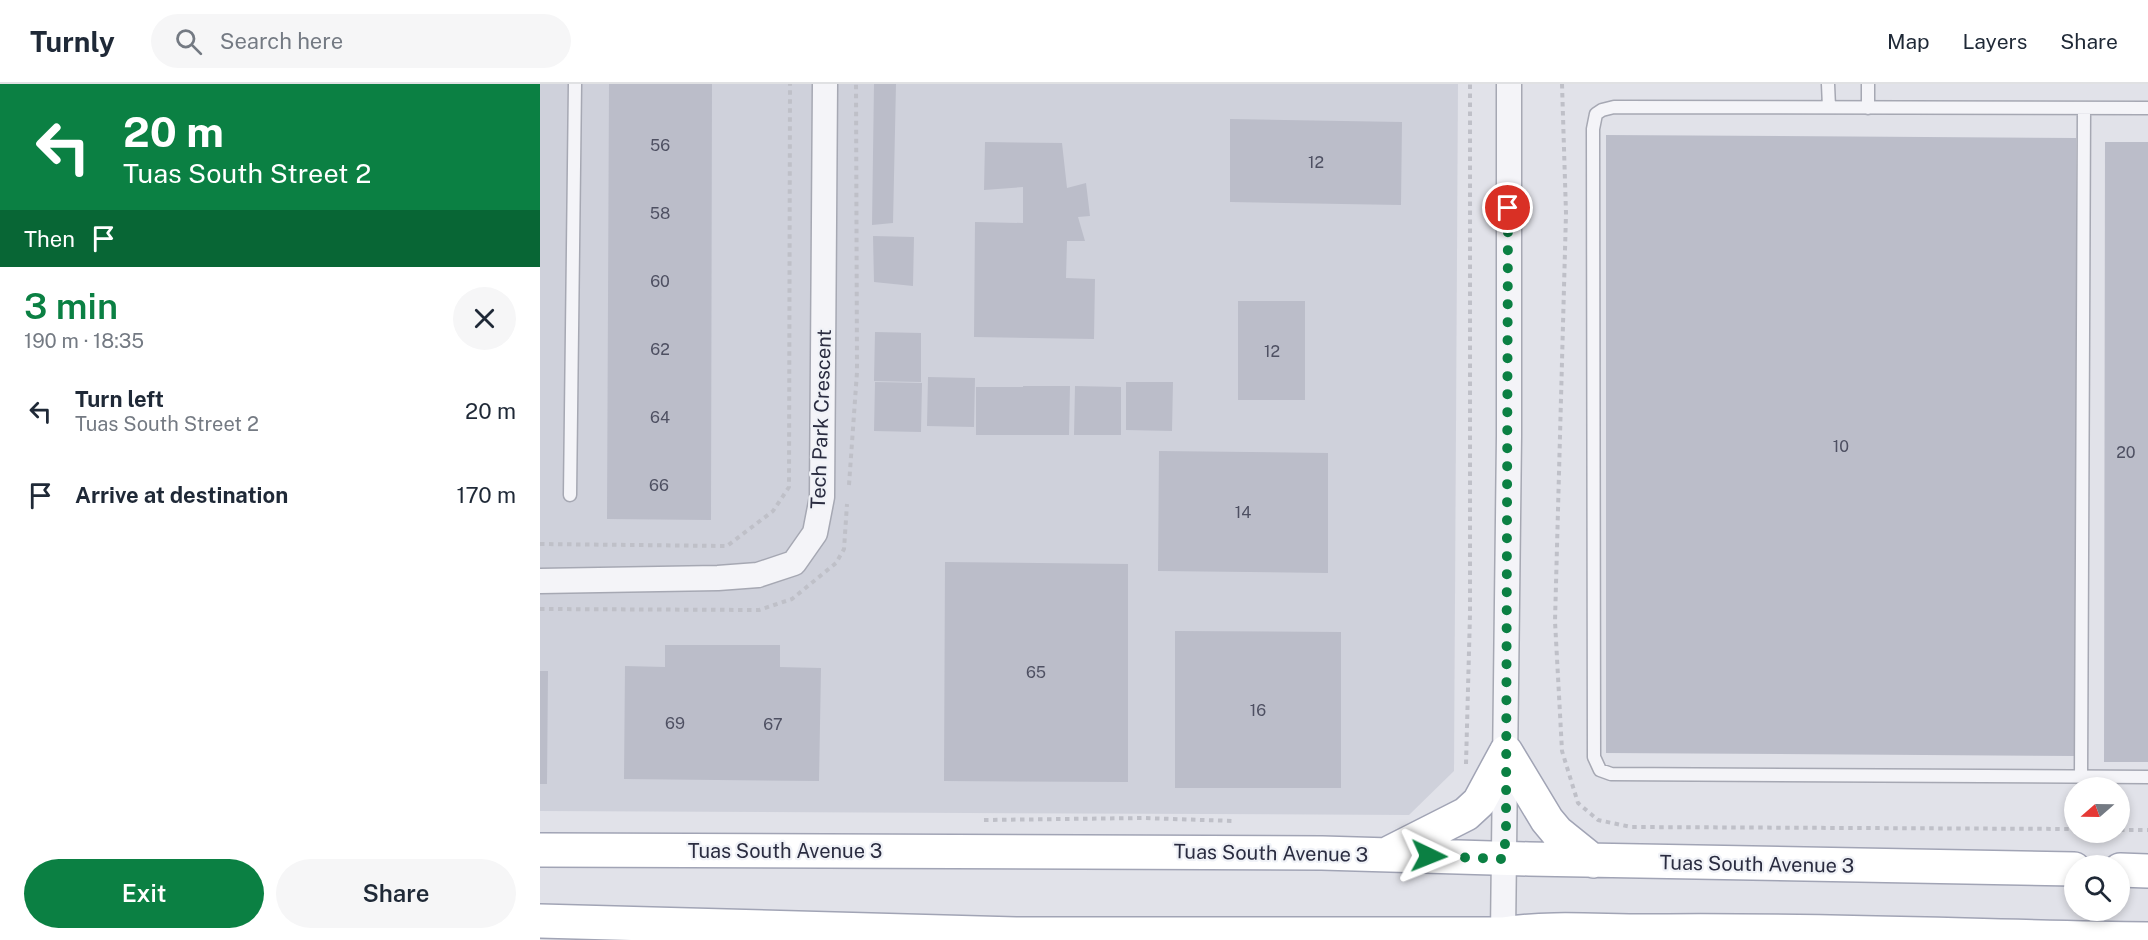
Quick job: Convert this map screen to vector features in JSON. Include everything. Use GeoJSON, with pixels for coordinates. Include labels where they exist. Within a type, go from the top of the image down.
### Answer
{"type":"FeatureCollection","features":[{"type":"Feature","properties":{"kind":"main road"},"geometry":{"type":"LineString","coordinates":[[1385,855],[1466,814],[1479,802],[1506,752]]}},
{"type":"Feature","properties":{"kind":"main road"},"geometry":{"type":"LineString","coordinates":[[1506,752],[1547,820],[1557,832],[1593,861]]}},
{"type":"Feature","properties":{"kind":"main road","name":"Tuas South Avenue 3"},"geometry":{"type":"LineString","coordinates":[[540,850],[1298,852],[1593,861],[2064,869]]}},
{"type":"Feature","properties":{"kind":"main road"},"geometry":{"type":"LineString","coordinates":[[2130,870],[2148,871]]}},
{"type":"Feature","properties":{"kind":"main road"},"geometry":{"type":"LineString","coordinates":[[540,921],[1016,934],[1277,937],[1503,934],[1527,930],[1619,932],[1753,930],[1979,937],[2148,939]]}},
{"type":"Feature","properties":{"kind":"street","name":"Tech Park Crescent"},"geometry":{"type":"LineString","coordinates":[[540,581],[718,578],[758,575],[794,563],[815,532],[822,497],[825,84]]}},
{"type":"Feature","properties":{"kind":"street"},"geometry":{"type":"LineString","coordinates":[[1503,934],[1509,84]]}},
{"type":"Feature","properties":{"kind":"lane"},"geometry":{"type":"LineString","coordinates":[[570,495],[575,84]]}},
{"type":"Feature","properties":{"kind":"lane"},"geometry":{"type":"LineString","coordinates":[[1828,84],[1829,107]]}},
{"type":"Feature","properties":{"kind":"lane"},"geometry":{"type":"LineString","coordinates":[[1868,84],[1868,108]]}},
{"type":"Feature","properties":{"kind":"lane"},"geometry":{"type":"LineString","coordinates":[[2084,109],[2082,777],[1611,774],[1600,770],[1594,757],[1593,129],[1596,114],[1614,107],[2148,108]]}},
{"type":"Feature","properties":{"kind":"lane"},"geometry":{"type":"LineString","coordinates":[[2130,777],[2148,777]]}},
{"type":"Feature","properties":{"kind":"path"},"geometry":{"type":"LineString","coordinates":[[540,544],[728,546],[773,511],[789,487],[790,84]]}},
{"type":"Feature","properties":{"kind":"path"},"geometry":{"type":"LineString","coordinates":[[849,490],[857,372],[856,84]]}},
{"type":"Feature","properties":{"kind":"path"},"geometry":{"type":"LineString","coordinates":[[1466,770],[1470,614],[1470,84]]}},
{"type":"Feature","properties":{"kind":"path"},"geometry":{"type":"LineString","coordinates":[[1562,84],[1566,213],[1555,621],[1562,751],[1578,803],[1598,820],[1631,826],[2064,829]]}},
{"type":"Feature","properties":{"kind":"path"},"geometry":{"type":"LineString","coordinates":[[540,609],[759,610],[792,599],[836,563],[844,549],[848,502]]}},
{"type":"Feature","properties":{"kind":"path"},"geometry":{"type":"LineString","coordinates":[[977,820],[1143,818],[1238,821]]}},
{"type":"Feature","properties":{"kind":"path"},"geometry":{"type":"LineString","coordinates":[[2130,830],[2148,830]]}},
{"type":"Feature","properties":{"kind":"shaded area"},"geometry":{"type":"Polygon","coordinates":[[[540,84],[1458,84],[1454,771],[1409,815],[540,811],[540,84]]]}},
{"type":"Feature","properties":{"kind":"building"},"geometry":{"type":"Polygon","coordinates":[[[609,84],[712,84],[711,520],[607,519],[609,84]]]}},
{"type":"Feature","properties":{"kind":"building"},"geometry":{"type":"Polygon","coordinates":[[[874,84],[896,84],[893,223],[872,225],[874,84]]]}},
{"type":"Feature","properties":{"kind":"building"},"geometry":{"type":"Polygon","coordinates":[[[1230,119],[1402,122],[1401,205],[1230,202],[1230,119]]]}},
{"type":"Feature","properties":{"kind":"building"},"geometry":{"type":"Polygon","coordinates":[[[1606,135],[2076,138],[2076,756],[1606,753],[1606,135]]]}},
{"type":"Feature","properties":{"kind":"building"},"geometry":{"type":"Polygon","coordinates":[[[985,142],[1062,143],[1067,188],[1086,183],[1090,216],[1078,217],[1085,241],[1067,241],[1066,278],[1095,279],[1094,339],[974,337],[975,222],[1023,223],[1023,187],[984,190],[985,142]]]}},
{"type":"Feature","properties":{"kind":"building"},"geometry":{"type":"Polygon","coordinates":[[[2105,142],[2148,142],[2148,762],[2104,762],[2105,142]]]}},
{"type":"Feature","properties":{"kind":"building"},"geometry":{"type":"Polygon","coordinates":[[[873,236],[914,237],[913,286],[874,282],[873,236]]]}},
{"type":"Feature","properties":{"kind":"building"},"geometry":{"type":"Polygon","coordinates":[[[1238,301],[1305,301],[1305,400],[1238,400],[1238,301]]]}},
{"type":"Feature","properties":{"kind":"building"},"geometry":{"type":"Polygon","coordinates":[[[875,332],[921,333],[921,382],[874,381],[875,332]]]}},
{"type":"Feature","properties":{"kind":"building"},"geometry":{"type":"Polygon","coordinates":[[[928,377],[975,378],[974,427],[927,426],[928,377]]]}},
{"type":"Feature","properties":{"kind":"building"},"geometry":{"type":"Polygon","coordinates":[[[875,382],[922,383],[921,432],[874,431],[875,382]]]}},
{"type":"Feature","properties":{"kind":"building"},"geometry":{"type":"Polygon","coordinates":[[[1126,382],[1173,382],[1172,431],[1126,430],[1126,382]]]}},
{"type":"Feature","properties":{"kind":"building"},"geometry":{"type":"Polygon","coordinates":[[[1070,386],[1069,435],[976,435],[976,387],[1070,386]]]}},
{"type":"Feature","properties":{"kind":"building"},"geometry":{"type":"Polygon","coordinates":[[[1075,386],[1121,387],[1121,435],[1074,435],[1075,386]]]}},
{"type":"Feature","properties":{"kind":"building"},"geometry":{"type":"Polygon","coordinates":[[[1159,451],[1328,453],[1328,573],[1158,571],[1159,451]]]}},
{"type":"Feature","properties":{"kind":"building"},"geometry":{"type":"Polygon","coordinates":[[[945,562],[1128,564],[1128,782],[944,781],[945,562]]]}},
{"type":"Feature","properties":{"kind":"building"},"geometry":{"type":"Polygon","coordinates":[[[1175,631],[1341,632],[1341,788],[1175,788],[1175,631]]]}},
{"type":"Feature","properties":{"kind":"building"},"geometry":{"type":"Polygon","coordinates":[[[665,645],[780,645],[780,667],[821,668],[819,781],[624,779],[625,666],[665,667],[665,645]]]}},
{"type":"Feature","properties":{"kind":"building"},"geometry":{"type":"Polygon","coordinates":[[[540,671],[548,671],[547,784],[540,784],[540,671]]]}},
{"type":"Feature","properties":{"kind":"route"},"geometry":{"type":"LineString","coordinates":[[1429,856],[1504,859],[1509,436],[1508,208]]}}]}
